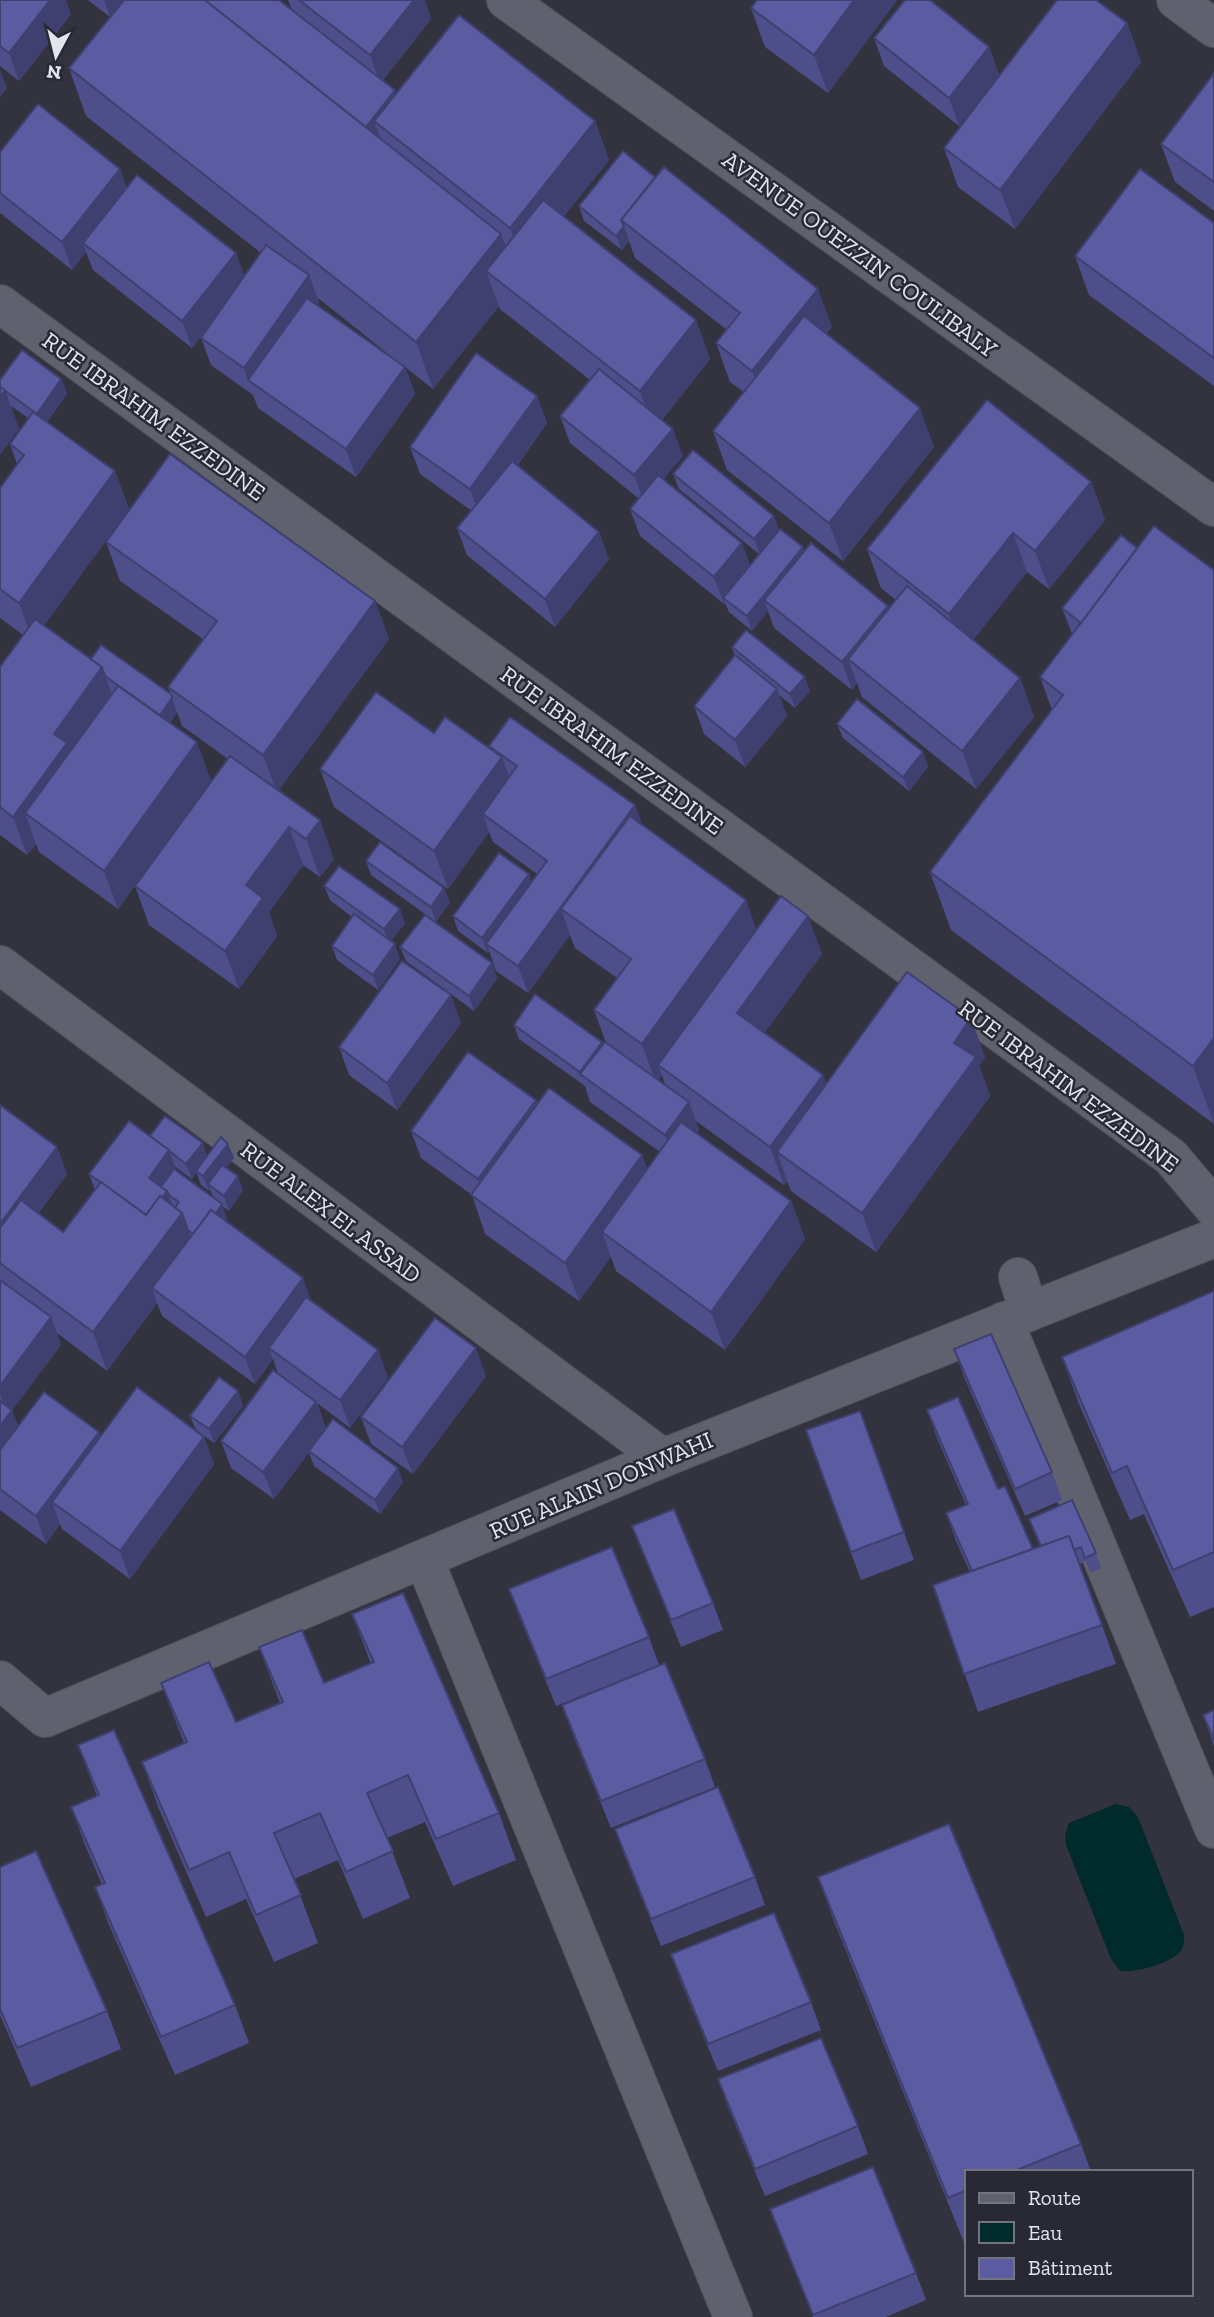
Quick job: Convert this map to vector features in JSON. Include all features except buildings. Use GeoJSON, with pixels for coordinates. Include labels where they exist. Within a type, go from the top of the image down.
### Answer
{"type":"FeatureCollection","features":[{"type":"Feature","properties":{"kind":"street","name":"AVENUE OUEZZIN COULIBALY"},"geometry":{"type":"LineString","coordinates":[[506,0],[1214,507]]}},
{"type":"Feature","properties":{"kind":"street"},"geometry":{"type":"LineString","coordinates":[[1176,0],[1214,28]]}},
{"type":"Feature","properties":{"kind":"street","name":"RUE IBRAHIM EZZEDINE"},"geometry":{"type":"LineString","coordinates":[[0,304],[1171,1157],[1214,1208]]}},
{"type":"Feature","properties":{"kind":"street","name":"RUE ALEX EL ASSAD"},"geometry":{"type":"LineString","coordinates":[[0,965],[663,1458]]}},
{"type":"Feature","properties":{"kind":"street","name":"RUE ALAIN DONWAHI"},"geometry":{"type":"LineString","coordinates":[[0,1680],[45,1717],[663,1458],[1017,1303],[1214,1238]]}},
{"type":"Feature","properties":{"kind":"street"},"geometry":{"type":"LineString","coordinates":[[1017,1303],[1214,1829]]}},
{"type":"Feature","properties":{"kind":"street"},"geometry":{"type":"LineString","coordinates":[[424,1559],[733,2317]]}},
{"type":"Feature","properties":{"kind":"water"},"geometry":{"type":"Polygon","coordinates":[[[1116,1804],[1129,1807],[1138,1817],[1184,1935],[1183,1947],[1179,1953],[1145,1969],[1120,1971],[1111,1959],[1066,1845],[1065,1835],[1069,1823],[1116,1804]]]}}]}
